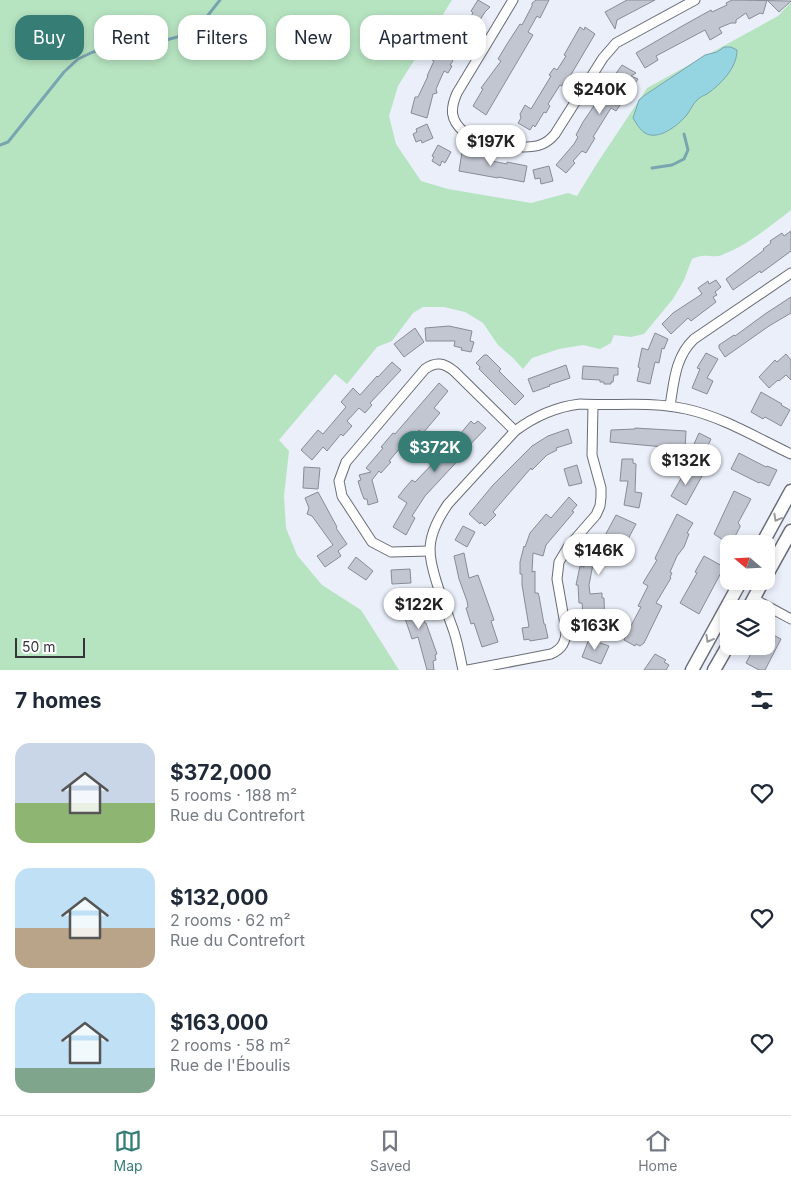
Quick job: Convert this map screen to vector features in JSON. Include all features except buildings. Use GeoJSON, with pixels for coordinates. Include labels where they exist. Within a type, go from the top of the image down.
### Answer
{"type":"FeatureCollection","features":[{"type":"Feature","properties":{"kind":"street"},"geometry":{"type":"LineString","coordinates":[[513,0],[457,93],[452,109],[453,118],[457,126],[464,132],[523,147],[532,147],[549,141],[555,134],[603,58],[616,43],[695,0]]}},
{"type":"Feature","properties":{"kind":"street"},"geometry":{"type":"LineString","coordinates":[[670,406],[677,365],[686,346],[791,273]]}},
{"type":"Feature","properties":{"kind":"street"},"geometry":{"type":"LineString","coordinates":[[430,551],[392,552],[372,542],[342,496],[339,481],[346,462],[426,369],[438,363],[444,364],[454,371],[515,431]]}},
{"type":"Feature","properties":{"kind":"street"},"geometry":{"type":"LineString","coordinates":[[463,670],[455,635],[435,577],[430,551],[432,536],[440,514],[515,431],[540,415],[559,408],[580,404],[670,406],[702,413],[721,420],[791,454]]}},
{"type":"Feature","properties":{"kind":"street"},"geometry":{"type":"LineString","coordinates":[[468,670],[551,654],[558,651],[566,638],[557,579],[559,562],[568,547],[596,515],[600,506],[601,488],[592,454],[592,405]]}},
{"type":"Feature","properties":{"kind":"street"},"geometry":{"type":"LineString","coordinates":[[767,535],[791,491]]}},
{"type":"Feature","properties":{"kind":"street"},"geometry":{"type":"LineString","coordinates":[[775,560],[791,531]]}},
{"type":"Feature","properties":{"kind":"street"},"geometry":{"type":"LineString","coordinates":[[692,670],[736,590]]}},
{"type":"Feature","properties":{"kind":"street"},"geometry":{"type":"LineString","coordinates":[[775,613],[791,619]]}},
{"type":"Feature","properties":{"kind":"street"},"geometry":{"type":"LineString","coordinates":[[714,670],[723,655]]}},
{"type":"Feature","properties":{"kind":"green space"},"geometry":{"type":"Polygon","coordinates":[[[0,0],[452,0],[443,15],[360,15],[360,60],[414,60],[398,86],[389,116],[396,144],[421,181],[448,189],[531,203],[568,193],[577,196],[647,88],[778,16],[791,2],[791,210],[758,235],[732,251],[718,256],[701,256],[692,259],[684,280],[673,299],[644,334],[631,337],[614,335],[611,343],[600,349],[583,345],[559,349],[532,358],[523,369],[498,345],[483,323],[465,312],[444,307],[423,307],[413,313],[392,341],[377,347],[347,384],[335,374],[279,440],[289,451],[284,496],[286,528],[297,555],[322,585],[361,610],[399,670],[0,670],[0,0]]]}},
{"type":"Feature","properties":{"kind":"water"},"geometry":{"type":"Polygon","coordinates":[[[724,47],[731,47],[737,50],[736,57],[731,69],[718,85],[698,99],[686,116],[667,131],[661,134],[650,135],[641,130],[633,118],[639,100],[705,55],[717,52],[724,47]]]}},
{"type":"Feature","properties":{"kind":"waterway"},"geometry":{"type":"LineString","coordinates":[[0,145],[8,142],[64,72],[78,59],[93,52],[128,44],[166,40],[181,36],[201,24],[220,0]]}},
{"type":"Feature","properties":{"kind":"waterway"},"geometry":{"type":"LineString","coordinates":[[652,168],[672,165],[684,159],[688,150],[684,134]]}}]}
